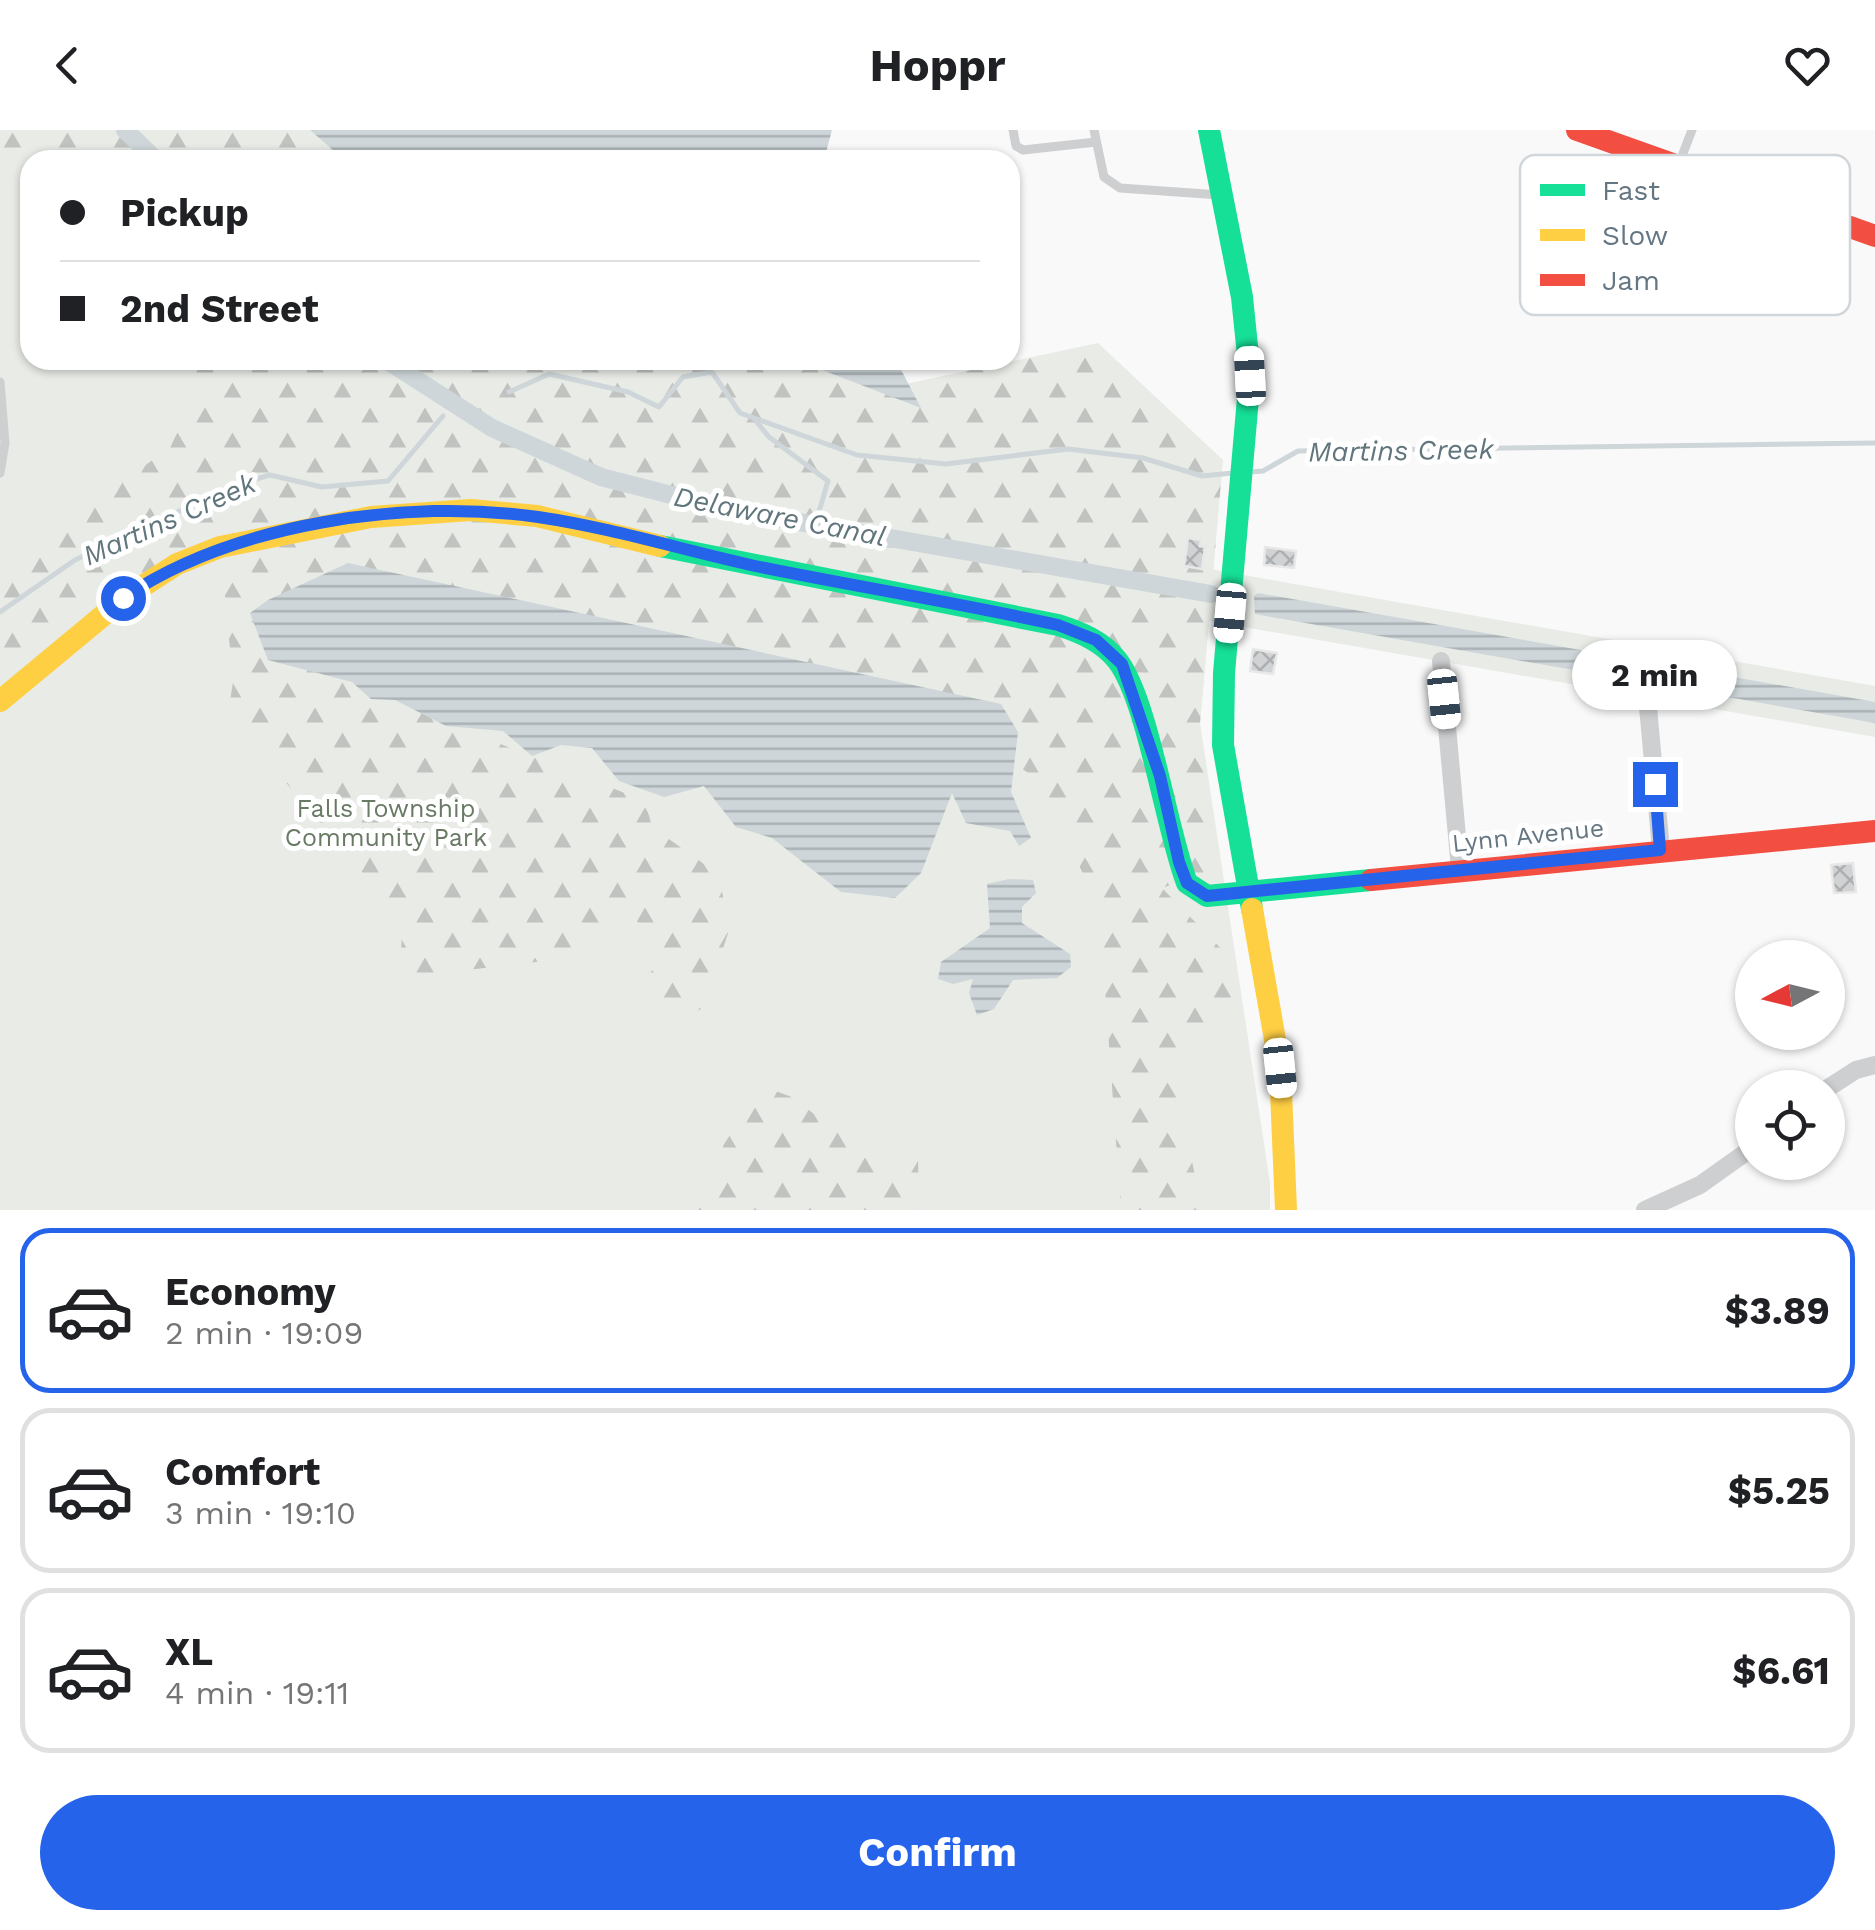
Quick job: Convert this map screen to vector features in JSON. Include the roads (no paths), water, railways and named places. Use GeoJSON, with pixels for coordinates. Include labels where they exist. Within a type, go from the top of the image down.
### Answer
{"type":"FeatureCollection","features":[{"type":"Feature","properties":{"kind":"street"},"geometry":{"type":"LineString","coordinates":[[1209,130],[1248,337],[1246,433],[1222,721],[1227,787],[1280,1068],[1286,1210]]}},
{"type":"Feature","properties":{"kind":"street"},"geometry":{"type":"LineString","coordinates":[[1576,130],[1647,155]]}},
{"type":"Feature","properties":{"kind":"street"},"geometry":{"type":"LineString","coordinates":[[1850,227],[1875,236]]}},
{"type":"Feature","properties":{"kind":"street","name":"Lynn Avenue"},"geometry":{"type":"LineString","coordinates":[[0,701],[127,596],[177,564],[220,547],[370,517],[471,510],[537,516],[679,550],[995,611],[1058,625],[1096,640],[1122,664],[1130,681],[1187,883],[1207,896],[1875,831]]}},
{"type":"Feature","properties":{"kind":"street"},"geometry":{"type":"LineString","coordinates":[[1441,660],[1460,870]]}},
{"type":"Feature","properties":{"kind":"street"},"geometry":{"type":"LineString","coordinates":[[1648,707],[1660,850]]}},
{"type":"Feature","properties":{"kind":"street"},"geometry":{"type":"LineString","coordinates":[[1845,1077],[1875,1065]]}},
{"type":"Feature","properties":{"kind":"street"},"geometry":{"type":"LineString","coordinates":[[1645,1210],[1700,1185],[1735,1160]]}},
{"type":"Feature","properties":{"kind":"lane"},"geometry":{"type":"LineString","coordinates":[[1013,130],[1016,146],[1023,150],[1096,142]]}},
{"type":"Feature","properties":{"kind":"lane"},"geometry":{"type":"LineString","coordinates":[[1094,130],[1104,177],[1120,188],[1222,195]]}},
{"type":"Feature","properties":{"kind":"lane"},"geometry":{"type":"LineString","coordinates":[[1682,155],[1692,130]]}},
{"type":"Feature","properties":{"kind":"lane"},"geometry":{"type":"LineString","coordinates":[[0,382],[4,443],[0,473]]}},
{"type":"Feature","properties":{"kind":"waterway","name":"Delaware Canal"},"geometry":{"type":"LineString","coordinates":[[125,130],[146,150]]}},
{"type":"Feature","properties":{"kind":"waterway","name":"Delaware Canal"},"geometry":{"type":"LineString","coordinates":[[402,370],[492,428],[601,477],[730,510],[1211,594]]}},
{"type":"Feature","properties":{"kind":"waterway","name":"Martins Creek"},"geometry":{"type":"LineString","coordinates":[[509,392],[549,374],[628,392],[659,407],[683,377],[712,372],[740,413],[857,455],[946,464],[1068,449],[1143,458],[1202,476],[1233,473]]}},
{"type":"Feature","properties":{"kind":"waterway","name":"Martins Creek"},"geometry":{"type":"LineString","coordinates":[[0,612],[75,560],[235,485],[270,475],[322,487],[388,481],[443,416]]}},
{"type":"Feature","properties":{"kind":"waterway"},"geometry":{"type":"LineString","coordinates":[[755,420],[769,437],[828,481],[815,525]]}},
{"type":"Feature","properties":{"kind":"waterway","name":"Martins Creek"},"geometry":{"type":"LineString","coordinates":[[1249,472],[1263,471],[1298,451],[1875,443]]}},
{"type":"Feature","properties":{"kind":"park label","name":"Falls Township Community Park"},"geometry":{"type":"Point","coordinates":[386,822]}}]}
